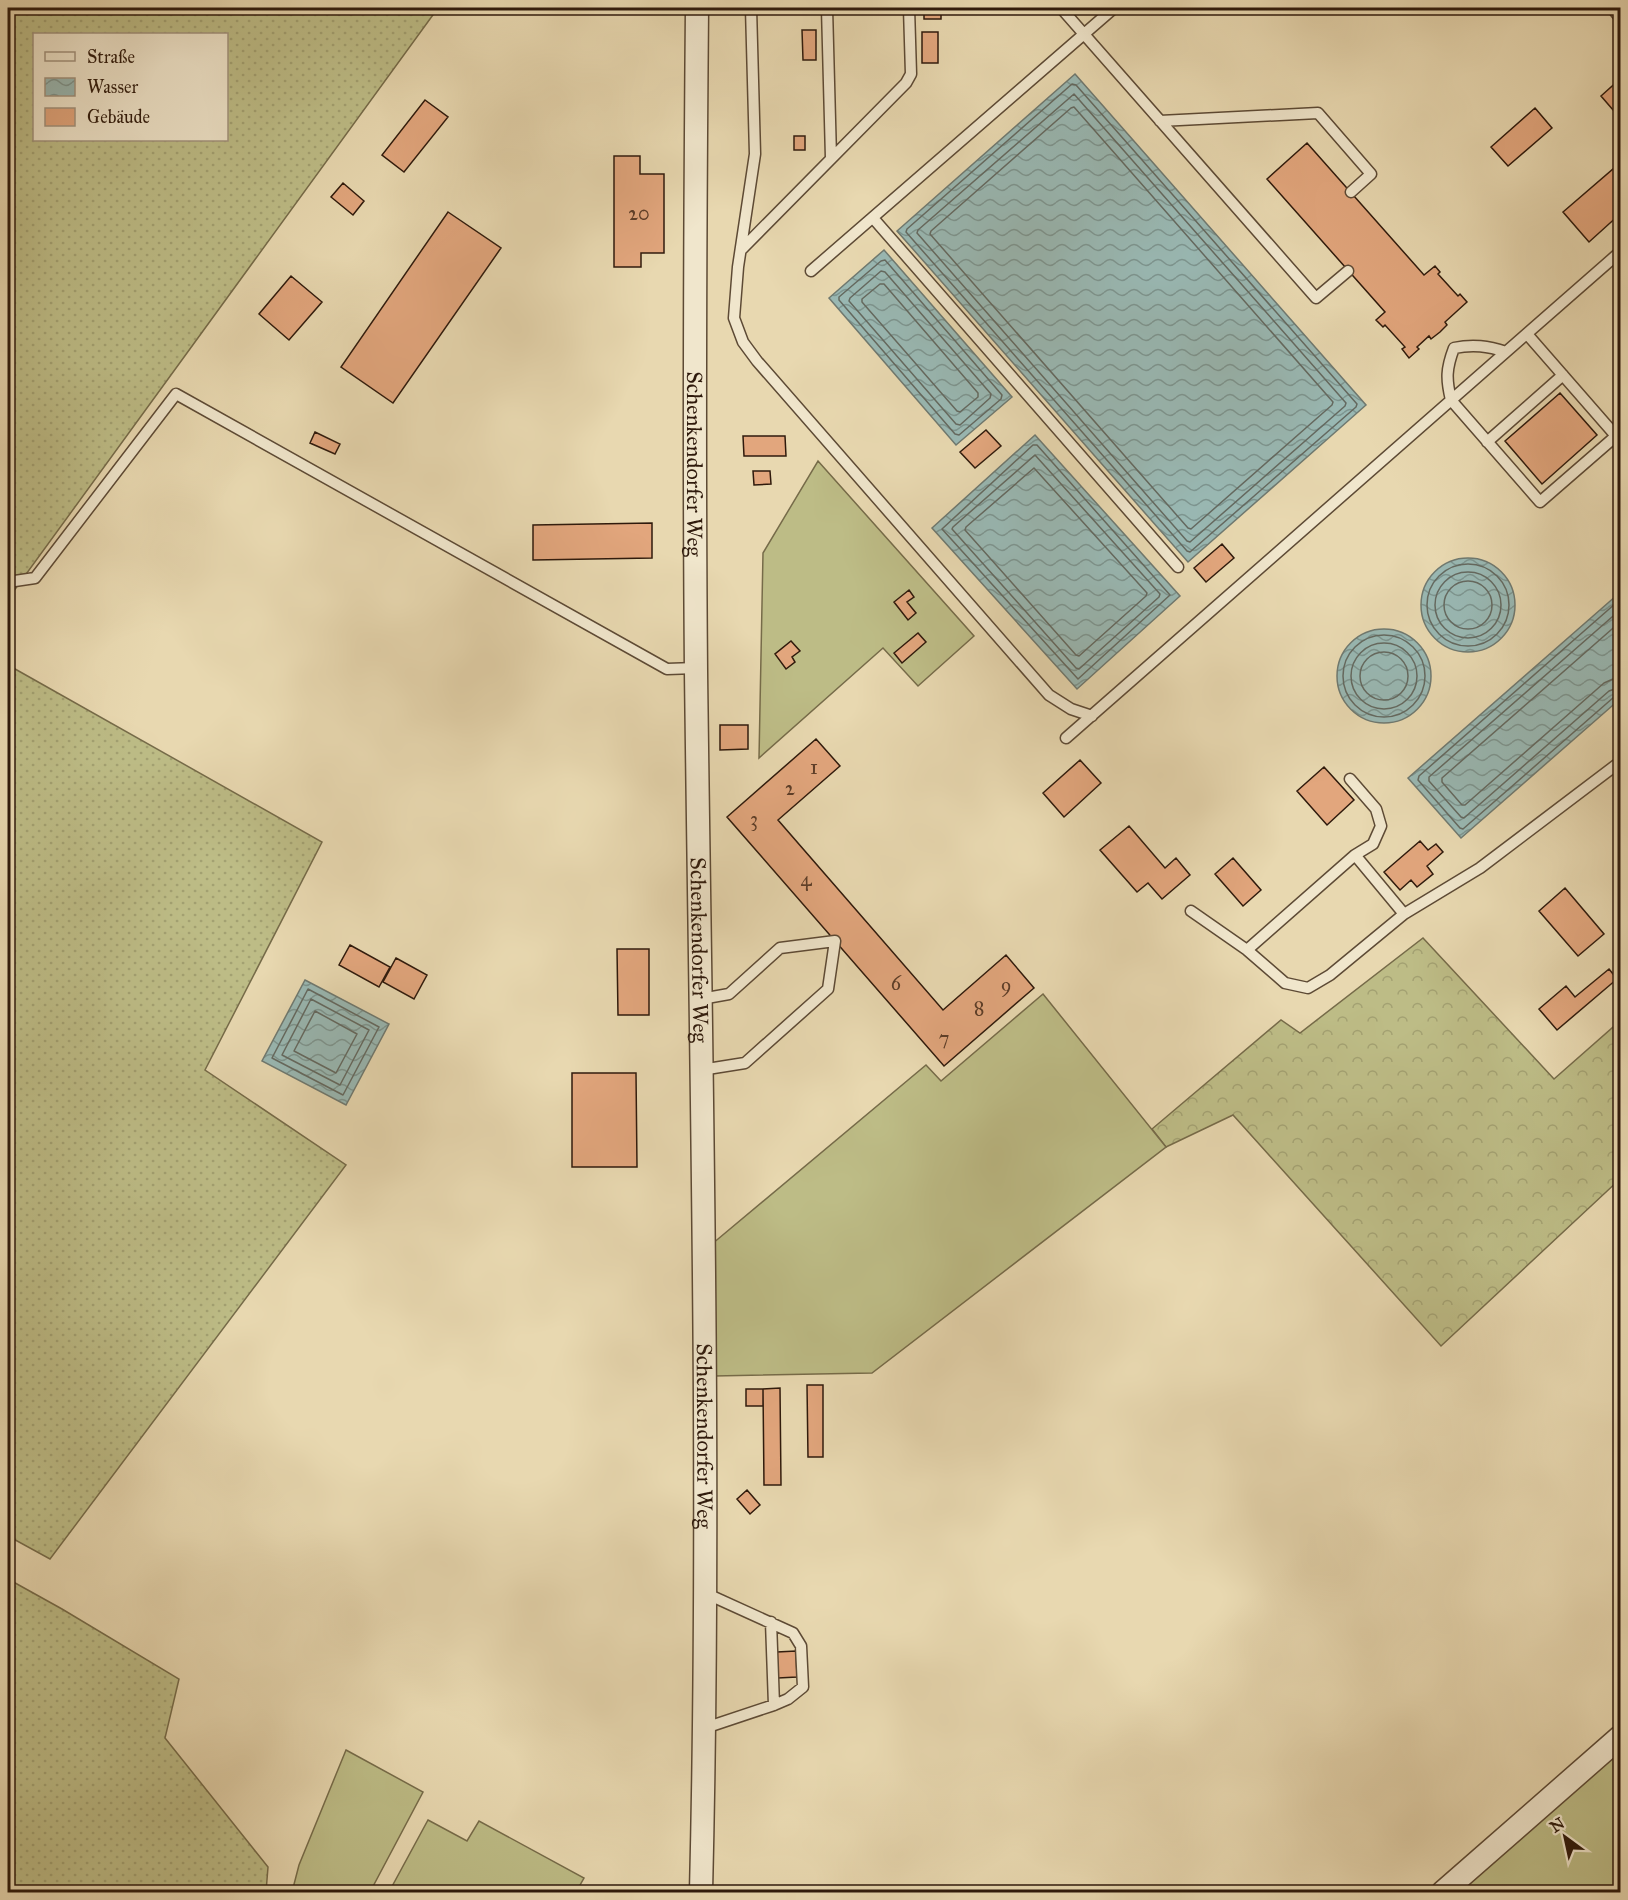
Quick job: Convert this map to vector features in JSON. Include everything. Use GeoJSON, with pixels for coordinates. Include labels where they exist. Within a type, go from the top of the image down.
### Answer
{"type":"FeatureCollection","features":[{"type":"Feature","properties":{"kind":"street","name":"Schenkendorfer Weg"},"geometry":{"type":"LineString","coordinates":[[697,8],[696,668],[705,1593],[701,1893]]}},
{"type":"Feature","properties":{"kind":"street"},"geometry":{"type":"LineString","coordinates":[[1443,1893],[1620,1737]]}},
{"type":"Feature","properties":{"kind":"lane"},"geometry":{"type":"LineString","coordinates":[[751,8],[755,153],[740,250],[734,318],[743,342],[757,361],[1050,695],[1071,709],[1092,716]]}},
{"type":"Feature","properties":{"kind":"lane"},"geometry":{"type":"LineString","coordinates":[[828,8],[831,158]]}},
{"type":"Feature","properties":{"kind":"lane"},"geometry":{"type":"LineString","coordinates":[[740,250],[906,83],[911,74],[909,8]]}},
{"type":"Feature","properties":{"kind":"lane"},"geometry":{"type":"LineString","coordinates":[[1061,8],[1316,298],[1348,271]]}},
{"type":"Feature","properties":{"kind":"lane"},"geometry":{"type":"LineString","coordinates":[[812,271],[1114,8]]}},
{"type":"Feature","properties":{"kind":"lane"},"geometry":{"type":"LineString","coordinates":[[1612,8],[1620,18]]}},
{"type":"Feature","properties":{"kind":"lane"},"geometry":{"type":"LineString","coordinates":[[1160,121],[1318,113],[1371,174],[1351,192]]}},
{"type":"Feature","properties":{"kind":"lane"},"geometry":{"type":"LineString","coordinates":[[873,218],[1178,567]]}},
{"type":"Feature","properties":{"kind":"lane"},"geometry":{"type":"LineString","coordinates":[[1066,738],[1620,252]]}},
{"type":"Feature","properties":{"kind":"lane"},"geometry":{"type":"LineString","coordinates":[[1506,352],[1490,346],[1471,344],[1454,348],[1447,366],[1447,383],[1451,400],[1540,502],[1616,436],[1527,334]]}},
{"type":"Feature","properties":{"kind":"lane"},"geometry":{"type":"LineString","coordinates":[[1487,442],[1563,375]]}},
{"type":"Feature","properties":{"kind":"lane"},"geometry":{"type":"LineString","coordinates":[[8,582],[35,579],[176,394],[667,669],[696,668]]}},
{"type":"Feature","properties":{"kind":"lane"},"geometry":{"type":"LineString","coordinates":[[1191,911],[1246,950],[1285,983],[1308,988],[1330,975],[1404,914],[1480,868],[1620,762]]}},
{"type":"Feature","properties":{"kind":"lane"},"geometry":{"type":"LineString","coordinates":[[1246,950],[1355,855],[1373,844],[1381,826],[1376,809],[1350,779]]}},
{"type":"Feature","properties":{"kind":"lane"},"geometry":{"type":"LineString","coordinates":[[1355,855],[1404,914]]}},
{"type":"Feature","properties":{"kind":"lane"},"geometry":{"type":"LineString","coordinates":[[701,999],[729,994],[780,948],[835,941],[828,989],[745,1063],[701,1070]]}},
{"type":"Feature","properties":{"kind":"lane"},"geometry":{"type":"LineString","coordinates":[[705,1593],[793,1633],[801,1646],[802,1687],[788,1699],[774,1705],[705,1728]]}},
{"type":"Feature","properties":{"kind":"lane"},"geometry":{"type":"LineString","coordinates":[[771,1622],[774,1705]]}},
{"type":"Feature","properties":{"kind":"green space"},"geometry":{"type":"Polygon","coordinates":[[[8,8],[438,8],[8,599],[8,8]]]}},
{"type":"Feature","properties":{"kind":"green space"},"geometry":{"type":"Polygon","coordinates":[[[818,461],[974,636],[918,686],[883,648],[759,758],[763,553],[818,461]]]}},
{"type":"Feature","properties":{"kind":"green space"},"geometry":{"type":"Polygon","coordinates":[[[8,665],[322,842],[205,1070],[346,1165],[50,1559],[8,1536],[8,665]]]}},
{"type":"Feature","properties":{"kind":"green space"},"geometry":{"type":"Polygon","coordinates":[[[1423,938],[1554,1079],[1620,1021],[1620,1179],[1441,1346],[1233,1115],[1166,1147],[1152,1129],[1281,1020],[1300,1033],[1423,938]]]}},
{"type":"Feature","properties":{"kind":"green space"},"geometry":{"type":"Polygon","coordinates":[[[1043,994],[1166,1147],[872,1373],[714,1376],[712,1244],[926,1065],[941,1081],[1043,994]]]}},
{"type":"Feature","properties":{"kind":"green space"},"geometry":{"type":"Polygon","coordinates":[[[8,1579],[179,1679],[165,1738],[268,1867],[266,1892],[8,1892],[8,1579]]]}},
{"type":"Feature","properties":{"kind":"green space"},"geometry":{"type":"Polygon","coordinates":[[[1620,1744],[1620,1892],[1451,1892],[1620,1744]]]}},
{"type":"Feature","properties":{"kind":"green space"},"geometry":{"type":"Polygon","coordinates":[[[346,1750],[423,1792],[370,1892],[292,1892],[299,1865],[346,1750]]]}},
{"type":"Feature","properties":{"kind":"green space"},"geometry":{"type":"Polygon","coordinates":[[[428,1820],[467,1841],[479,1821],[584,1878],[576,1892],[389,1892],[428,1820]]]}},
{"type":"Feature","properties":{"kind":"water"},"geometry":{"type":"Polygon","coordinates":[[[1075,74],[1366,405],[1188,562],[897,231],[1075,74]]]}},
{"type":"Feature","properties":{"kind":"water"},"geometry":{"type":"Polygon","coordinates":[[[884,250],[1012,397],[956,445],[829,298],[884,250]]]}},
{"type":"Feature","properties":{"kind":"water"},"geometry":{"type":"Polygon","coordinates":[[[1035,435],[1180,596],[1077,689],[932,528],[1035,435]]]}},
{"type":"Feature","properties":{"kind":"water"},"geometry":{"type":"Polygon","coordinates":[[[1468,558],[1486,562],[1501,572],[1511,587],[1515,605],[1511,623],[1501,638],[1486,648],[1468,652],[1450,648],[1435,638],[1425,623],[1421,605],[1425,587],[1435,572],[1450,562],[1468,558]]]}},
{"type":"Feature","properties":{"kind":"water"},"geometry":{"type":"Polygon","coordinates":[[[1617,595],[1620,599],[1620,699],[1461,838],[1408,778],[1617,595]]]}},
{"type":"Feature","properties":{"kind":"water"},"geometry":{"type":"Polygon","coordinates":[[[1384,629],[1402,633],[1417,643],[1427,658],[1431,676],[1427,694],[1417,709],[1402,719],[1384,723],[1366,719],[1351,709],[1341,694],[1337,676],[1341,658],[1351,643],[1366,633],[1384,629]]]}},
{"type":"Feature","properties":{"kind":"water"},"geometry":{"type":"Polygon","coordinates":[[[305,980],[389,1024],[346,1105],[262,1061],[305,980]]]}},
{"type":"Feature","properties":{"kind":"building"},"geometry":{"type":"Polygon","coordinates":[[[924,8],[941,8],[941,19],[924,19],[924,8]]]}},
{"type":"Feature","properties":{"kind":"building"},"geometry":{"type":"Polygon","coordinates":[[[802,30],[816,30],[816,60],[803,60],[802,30]]]}},
{"type":"Feature","properties":{"kind":"building"},"geometry":{"type":"Polygon","coordinates":[[[922,32],[938,32],[938,63],[922,63],[922,32]]]}},
{"type":"Feature","properties":{"kind":"building"},"geometry":{"type":"Polygon","coordinates":[[[1620,79],[1620,118],[1601,96],[1620,79]]]}},
{"type":"Feature","properties":{"kind":"building"},"geometry":{"type":"Polygon","coordinates":[[[425,100],[448,117],[404,172],[382,155],[425,100]]]}},
{"type":"Feature","properties":{"kind":"building"},"geometry":{"type":"Polygon","coordinates":[[[1535,108],[1552,128],[1508,166],[1491,147],[1535,108]]]}},
{"type":"Feature","properties":{"kind":"building"},"geometry":{"type":"Polygon","coordinates":[[[794,136],[805,136],[805,150],[794,150],[794,136]]]}},
{"type":"Feature","properties":{"kind":"building"},"geometry":{"type":"Polygon","coordinates":[[[1307,143],[1424,275],[1435,266],[1440,272],[1438,274],[1458,296],[1460,294],[1467,302],[1445,322],[1447,325],[1440,332],[1431,339],[1429,336],[1409,358],[1402,349],[1405,347],[1385,325],[1383,327],[1376,320],[1385,312],[1267,179],[1307,143]]]}},
{"type":"Feature","properties":{"kind":"building"},"geometry":{"type":"Polygon","coordinates":[[[614,156],[640,156],[640,174],[664,174],[664,253],[641,253],[641,267],[614,267],[614,156]]]}},
{"type":"Feature","properties":{"kind":"building"},"geometry":{"type":"Polygon","coordinates":[[[1620,163],[1620,214],[1589,242],[1563,212],[1620,163]]]}},
{"type":"Feature","properties":{"kind":"building"},"geometry":{"type":"Polygon","coordinates":[[[343,183],[364,201],[353,215],[331,197],[343,183]]]}},
{"type":"Feature","properties":{"kind":"building"},"geometry":{"type":"Polygon","coordinates":[[[448,212],[501,248],[393,403],[341,367],[448,212]]]}},
{"type":"Feature","properties":{"kind":"building"},"geometry":{"type":"Polygon","coordinates":[[[291,276],[322,302],[289,340],[259,314],[291,276]]]}},
{"type":"Feature","properties":{"kind":"building"},"geometry":{"type":"Polygon","coordinates":[[[1560,393],[1597,435],[1542,484],[1505,441],[1560,393]]]}},
{"type":"Feature","properties":{"kind":"building"},"geometry":{"type":"Polygon","coordinates":[[[986,430],[1001,446],[975,468],[960,452],[986,430]]]}},
{"type":"Feature","properties":{"kind":"building"},"geometry":{"type":"Polygon","coordinates":[[[315,432],[340,444],[335,454],[310,443],[315,432]]]}},
{"type":"Feature","properties":{"kind":"building"},"geometry":{"type":"Polygon","coordinates":[[[743,436],[785,436],[786,456],[744,456],[743,436]]]}},
{"type":"Feature","properties":{"kind":"building"},"geometry":{"type":"Polygon","coordinates":[[[753,471],[770,471],[771,484],[754,485],[753,471]]]}},
{"type":"Feature","properties":{"kind":"building"},"geometry":{"type":"Polygon","coordinates":[[[652,523],[652,558],[533,560],[533,525],[652,523]]]}},
{"type":"Feature","properties":{"kind":"building"},"geometry":{"type":"Polygon","coordinates":[[[1222,544],[1234,558],[1206,582],[1194,568],[1222,544]]]}},
{"type":"Feature","properties":{"kind":"building"},"geometry":{"type":"Polygon","coordinates":[[[909,590],[914,597],[907,602],[916,613],[908,620],[894,602],[909,590]]]}},
{"type":"Feature","properties":{"kind":"building"},"geometry":{"type":"Polygon","coordinates":[[[918,633],[926,642],[902,663],[894,653],[918,633]]]}},
{"type":"Feature","properties":{"kind":"building"},"geometry":{"type":"Polygon","coordinates":[[[791,641],[800,651],[792,657],[795,662],[786,669],[775,654],[791,641]]]}},
{"type":"Feature","properties":{"kind":"building"},"geometry":{"type":"Polygon","coordinates":[[[720,725],[748,725],[748,749],[720,750],[720,725]]]}},
{"type":"Feature","properties":{"kind":"building"},"geometry":{"type":"Polygon","coordinates":[[[816,739],[840,766],[778,820],[943,1010],[1006,955],[1034,988],[944,1066],[727,817],[816,739]]]}},
{"type":"Feature","properties":{"kind":"building"},"geometry":{"type":"Polygon","coordinates":[[[1080,760],[1101,783],[1064,817],[1043,793],[1080,760]]]}},
{"type":"Feature","properties":{"kind":"building"},"geometry":{"type":"Polygon","coordinates":[[[1324,767],[1354,800],[1327,825],[1297,791],[1324,767]]]}},
{"type":"Feature","properties":{"kind":"building"},"geometry":{"type":"Polygon","coordinates":[[[1129,826],[1165,868],[1176,858],[1190,875],[1162,899],[1148,883],[1137,892],[1100,850],[1129,826]]]}},
{"type":"Feature","properties":{"kind":"building"},"geometry":{"type":"Polygon","coordinates":[[[1420,841],[1428,850],[1436,844],[1443,852],[1427,866],[1433,874],[1417,887],[1411,880],[1400,890],[1384,872],[1420,841]]]}},
{"type":"Feature","properties":{"kind":"building"},"geometry":{"type":"Polygon","coordinates":[[[1233,858],[1261,890],[1243,906],[1215,874],[1233,858]]]}},
{"type":"Feature","properties":{"kind":"building"},"geometry":{"type":"Polygon","coordinates":[[[1565,888],[1604,934],[1578,956],[1539,911],[1565,888]]]}},
{"type":"Feature","properties":{"kind":"building"},"geometry":{"type":"Polygon","coordinates":[[[350,945],[390,967],[379,987],[339,965],[350,945]]]}},
{"type":"Feature","properties":{"kind":"building"},"geometry":{"type":"Polygon","coordinates":[[[617,949],[649,949],[649,1015],[618,1015],[617,949]]]}},
{"type":"Feature","properties":{"kind":"building"},"geometry":{"type":"Polygon","coordinates":[[[396,958],[427,975],[414,999],[383,982],[396,958]]]}},
{"type":"Feature","properties":{"kind":"building"},"geometry":{"type":"Polygon","coordinates":[[[1609,969],[1617,979],[1557,1030],[1539,1009],[1566,986],[1575,997],[1609,969]]]}},
{"type":"Feature","properties":{"kind":"building"},"geometry":{"type":"Polygon","coordinates":[[[572,1073],[636,1073],[637,1167],[572,1167],[572,1073]]]}},
{"type":"Feature","properties":{"kind":"building"},"geometry":{"type":"Polygon","coordinates":[[[807,1385],[823,1385],[823,1457],[808,1457],[807,1385]]]}},
{"type":"Feature","properties":{"kind":"building"},"geometry":{"type":"Polygon","coordinates":[[[780,1388],[781,1485],[764,1485],[763,1389],[780,1388]]]}},
{"type":"Feature","properties":{"kind":"building"},"geometry":{"type":"Polygon","coordinates":[[[746,1389],[763,1389],[763,1406],[746,1406],[746,1389]]]}},
{"type":"Feature","properties":{"kind":"building"},"geometry":{"type":"Polygon","coordinates":[[[747,1490],[760,1505],[750,1514],[737,1499],[747,1490]]]}},
{"type":"Feature","properties":{"kind":"building"},"geometry":{"type":"Polygon","coordinates":[[[796,1651],[797,1677],[778,1678],[777,1652],[796,1651]]]}},
{"type":"Feature","properties":{"kind":"building"},"geometry":{"type":"Polygon","coordinates":[[[1490,1886],[1495,1892],[1482,1892],[1490,1886]]]}}]}
